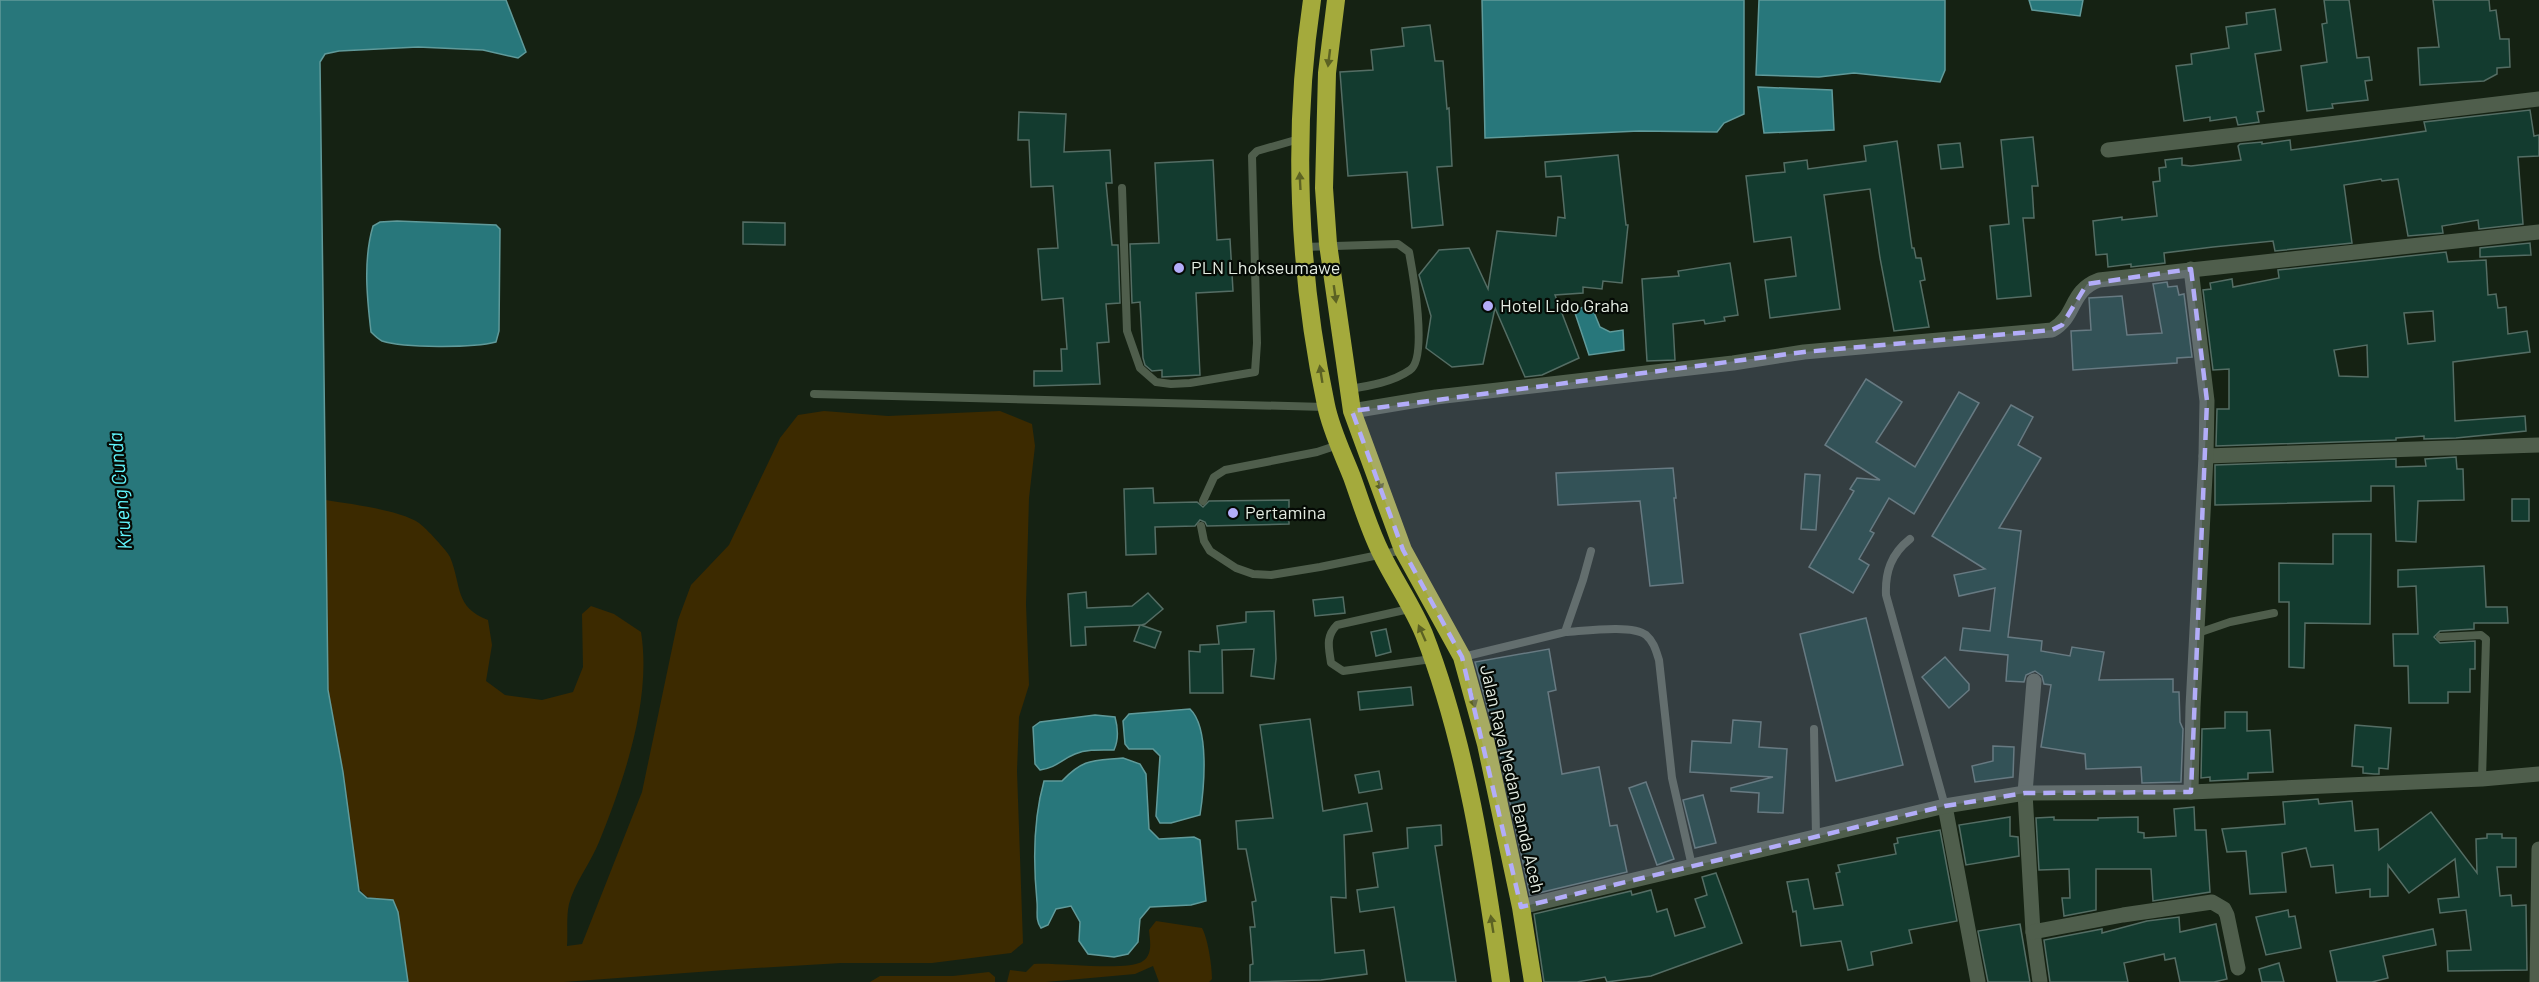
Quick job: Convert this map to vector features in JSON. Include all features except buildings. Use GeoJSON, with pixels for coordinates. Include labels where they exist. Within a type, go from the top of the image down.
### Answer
{"type":"FeatureCollection","features":[{"type":"Feature","properties":{"kind":"highway"},"geometry":{"type":"LineString","coordinates":[[1312,0],[1305,43],[1299,161],[1310,306],[1327,408],[1381,553],[1423,632],[1432,659],[1468,791],[1492,918],[1501,982]]}},
{"type":"Feature","properties":{"kind":"highway","name":"Jalan Raya Medan Banda Aceh"},"geometry":{"type":"LineString","coordinates":[[1336,0],[1327,73],[1324,188],[1328,244],[1352,411],[1404,550],[1462,657],[1486,744],[1521,907],[1533,982]]}},
{"type":"Feature","properties":{"kind":"street"},"geometry":{"type":"LineString","coordinates":[[2108,150],[2539,99]]}},
{"type":"Feature","properties":{"kind":"street"},"geometry":{"type":"LineString","coordinates":[[1352,411],[1436,397],[1733,363],[1804,352],[2052,330],[2062,325],[2087,284],[2099,279],[2539,232]]}},
{"type":"Feature","properties":{"kind":"street"},"geometry":{"type":"LineString","coordinates":[[2191,269],[2204,366],[2206,456],[2191,792]]}},
{"type":"Feature","properties":{"kind":"street"},"geometry":{"type":"LineString","coordinates":[[2206,456],[2539,445]]}},
{"type":"Feature","properties":{"kind":"street"},"geometry":{"type":"LineString","coordinates":[[2034,681],[2025,793],[2033,932],[2040,982]]}},
{"type":"Feature","properties":{"kind":"street"},"geometry":{"type":"LineString","coordinates":[[1521,907],[1944,806],[2025,793],[2191,792],[2539,774]]}},
{"type":"Feature","properties":{"kind":"street"},"geometry":{"type":"LineString","coordinates":[[1944,806],[1978,982]]}},
{"type":"Feature","properties":{"kind":"street"},"geometry":{"type":"LineString","coordinates":[[2537,982],[2539,849]]}},
{"type":"Feature","properties":{"kind":"street"},"geometry":{"type":"LineString","coordinates":[[2033,932],[2123,915],[2212,902],[2224,909],[2227,915],[2238,969]]}},
{"type":"Feature","properties":{"kind":"lane"},"geometry":{"type":"LineString","coordinates":[[1122,188],[1128,331],[1140,368],[1156,382],[1171,384],[1255,372],[1258,351],[1252,156],[1257,151],[1301,139]]}},
{"type":"Feature","properties":{"kind":"lane"},"geometry":{"type":"LineString","coordinates":[[1304,246],[1403,245],[1409,252],[1418,312],[1417,361],[1410,370],[1386,381],[1349,389]]}},
{"type":"Feature","properties":{"kind":"lane"},"geometry":{"type":"LineString","coordinates":[[814,394],[1327,408]]}},
{"type":"Feature","properties":{"kind":"lane"},"geometry":{"type":"LineString","coordinates":[[1203,501],[1214,477],[1225,470],[1317,452],[1339,444]]}},
{"type":"Feature","properties":{"kind":"lane"},"geometry":{"type":"LineString","coordinates":[[1201,526],[1204,541],[1210,551],[1236,568],[1252,574],[1271,574],[1320,567],[1404,550]]}},
{"type":"Feature","properties":{"kind":"lane"},"geometry":{"type":"LineString","coordinates":[[1910,539],[1902,545],[1890,562],[1886,580],[1886,596],[1944,806]]}},
{"type":"Feature","properties":{"kind":"lane"},"geometry":{"type":"LineString","coordinates":[[1565,632],[1591,551]]}},
{"type":"Feature","properties":{"kind":"lane"},"geometry":{"type":"LineString","coordinates":[[1409,609],[1337,625],[1331,631],[1328,641],[1331,663],[1343,671],[1432,659]]}},
{"type":"Feature","properties":{"kind":"lane"},"geometry":{"type":"LineString","coordinates":[[2198,633],[2230,622],[2274,613]]}},
{"type":"Feature","properties":{"kind":"lane"},"geometry":{"type":"LineString","coordinates":[[1462,657],[1565,632],[1623,629],[1640,631],[1655,645],[1659,660],[1672,778],[1692,866]]}},
{"type":"Feature","properties":{"kind":"lane"},"geometry":{"type":"LineString","coordinates":[[2440,638],[2481,635],[2486,639],[2482,778]]}},
{"type":"Feature","properties":{"kind":"lane"},"geometry":{"type":"LineString","coordinates":[[1814,729],[1816,836]]}},
{"type":"Feature","properties":{"kind":"highlighted area"},"geometry":{"type":"Polygon","coordinates":[[[2191,269],[2207,401],[2191,792],[2025,793],[1945,806],[1521,907],[1462,657],[1403,550],[1352,411],[1804,352],[2052,330],[2062,325],[2087,284],[2191,269]]]}},
{"type":"Feature","properties":{"kind":"shaded area"},"geometry":{"type":"Polygon","coordinates":[[[824,411],[888,416],[1000,411],[1032,424],[1035,446],[1029,498],[1026,604],[1029,685],[1019,717],[1017,771],[1023,943],[1011,953],[932,963],[841,963],[564,982],[408,982],[398,912],[393,901],[368,897],[361,891],[356,877],[343,772],[328,690],[326,500],[374,508],[411,518],[436,540],[450,557],[464,602],[477,615],[488,620],[492,645],[486,681],[505,695],[542,700],[573,692],[583,667],[582,614],[591,606],[614,614],[641,632],[643,685],[634,739],[618,793],[596,850],[569,904],[567,946],[582,944],[642,792],[678,620],[691,585],[729,545],[780,438],[798,415],[824,411]]]}},
{"type":"Feature","properties":{"kind":"shaded area"},"geometry":{"type":"Polygon","coordinates":[[[1156,921],[1202,928],[1210,960],[1212,979],[1209,982],[1159,982],[1153,966],[1135,974],[1046,982],[1007,982],[1010,970],[1026,972],[1034,964],[1123,966],[1143,961],[1150,951],[1149,930],[1156,921]]]}},
{"type":"Feature","properties":{"kind":"shaded area"},"geometry":{"type":"Polygon","coordinates":[[[989,972],[995,977],[995,982],[870,982],[880,976],[953,976],[989,972]]]}},
{"type":"Feature","properties":{"kind":"water","name":"Krueng Cunda"},"geometry":{"type":"Polygon","coordinates":[[[0,0],[506,0],[526,52],[518,58],[483,50],[418,47],[339,51],[325,54],[320,62],[328,690],[343,772],[359,891],[367,898],[393,900],[398,912],[408,982],[0,982],[0,0]]]}},
{"type":"Feature","properties":{"kind":"water"},"geometry":{"type":"Polygon","coordinates":[[[1482,0],[1744,0],[1744,114],[1724,123],[1717,132],[1639,131],[1485,138],[1482,0]]]}},
{"type":"Feature","properties":{"kind":"water"},"geometry":{"type":"Polygon","coordinates":[[[1759,0],[1945,0],[1945,70],[1940,82],[1854,73],[1819,77],[1756,75],[1759,0]]]}},
{"type":"Feature","properties":{"kind":"water"},"geometry":{"type":"Polygon","coordinates":[[[2029,0],[2083,0],[2080,16],[2032,10],[2029,0]]]}},
{"type":"Feature","properties":{"kind":"water"},"geometry":{"type":"Polygon","coordinates":[[[1758,87],[1832,90],[1834,130],[1764,133],[1758,87]]]}},
{"type":"Feature","properties":{"kind":"water"},"geometry":{"type":"Polygon","coordinates":[[[380,222],[496,225],[500,229],[499,331],[496,342],[456,346],[406,345],[382,341],[371,332],[367,279],[368,252],[373,226],[380,222]]]}},
{"type":"Feature","properties":{"kind":"water"},"geometry":{"type":"Polygon","coordinates":[[[1591,305],[1600,327],[1610,332],[1623,330],[1624,350],[1589,355],[1574,310],[1591,305]]]}},
{"type":"Feature","properties":{"kind":"water"},"geometry":{"type":"Polygon","coordinates":[[[1190,709],[1201,730],[1203,744],[1204,775],[1200,815],[1171,823],[1160,823],[1156,816],[1160,756],[1153,749],[1129,749],[1125,744],[1123,721],[1129,714],[1190,709]]]}},
{"type":"Feature","properties":{"kind":"water"},"geometry":{"type":"Polygon","coordinates":[[[1095,715],[1115,717],[1118,734],[1114,750],[1080,752],[1040,770],[1035,764],[1033,727],[1040,722],[1095,715]]]}},
{"type":"Feature","properties":{"kind":"water"},"geometry":{"type":"Polygon","coordinates":[[[1123,758],[1140,764],[1146,774],[1149,829],[1159,839],[1194,837],[1200,840],[1206,901],[1191,905],[1150,907],[1140,919],[1138,942],[1128,954],[1114,957],[1088,954],[1079,941],[1080,922],[1071,906],[1056,909],[1048,925],[1041,928],[1037,915],[1035,841],[1044,781],[1062,781],[1083,764],[1123,758]]]}},
{"type":"Feature","properties":{"kind":"place","name":"PLN Lhokseumawe"},"geometry":{"type":"Point","coordinates":[1179,268]}},
{"type":"Feature","properties":{"kind":"place","name":"Hotel Lido Graha"},"geometry":{"type":"Point","coordinates":[1488,306]}},
{"type":"Feature","properties":{"kind":"place","name":"Pertamina"},"geometry":{"type":"Point","coordinates":[1233,513]}}]}
